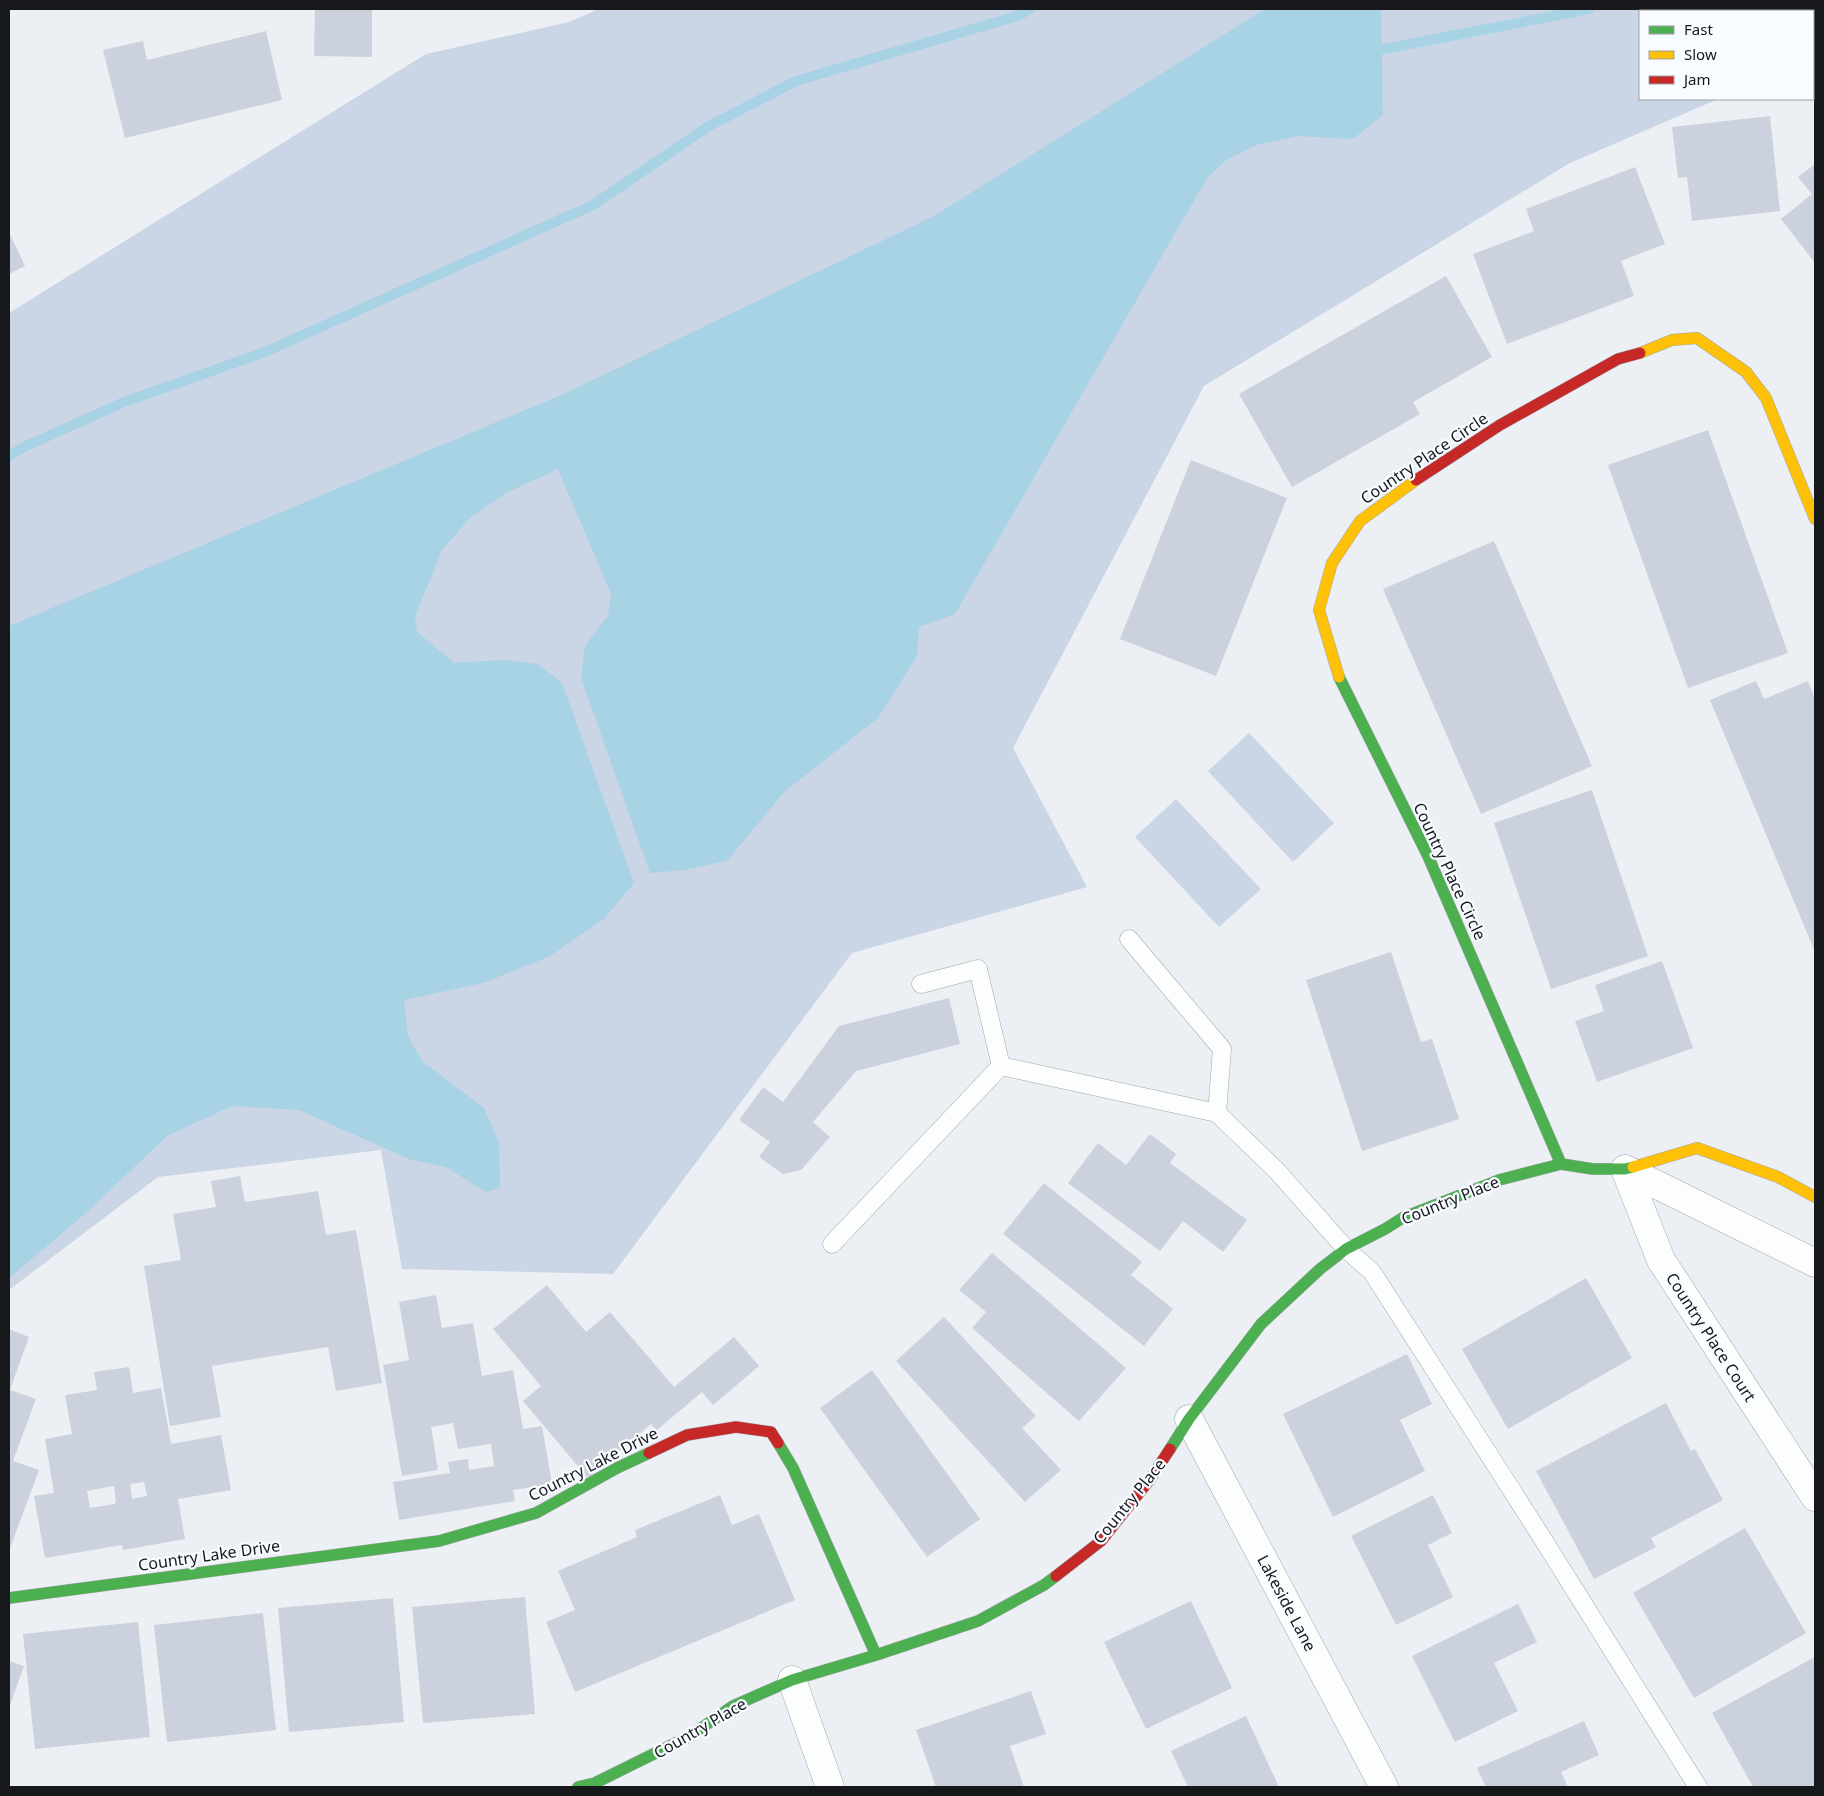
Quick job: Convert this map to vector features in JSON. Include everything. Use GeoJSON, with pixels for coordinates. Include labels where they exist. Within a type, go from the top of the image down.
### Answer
{"type":"FeatureCollection","features":[{"type":"Feature","properties":{"kind":"street","name":"Country Place Circle"},"geometry":{"type":"LineString","coordinates":[[1561,1164],[1428,856],[1339,678],[1319,610],[1332,563],[1360,521],[1407,486],[1500,425],[1618,359],[1652,349],[1672,340],[1697,338],[1746,372],[1766,398],[1815,519]]}},
{"type":"Feature","properties":{"kind":"street","name":"Country Place"},"geometry":{"type":"LineString","coordinates":[[578,1787],[595,1783],[638,1763],[690,1736],[733,1706],[792,1680],[876,1655],[978,1621],[1044,1585],[1100,1542],[1151,1478],[1189,1418],[1261,1324],[1320,1269],[1346,1249],[1404,1217],[1499,1180],[1561,1164],[1594,1169],[1625,1169],[1697,1148],[1778,1178],[1815,1197]]}},
{"type":"Feature","properties":{"kind":"street","name":"Country Place"},"geometry":{"type":"LineString","coordinates":[[1625,1169],[1815,1263]]}},
{"type":"Feature","properties":{"kind":"street","name":"Country Place Court"},"geometry":{"type":"LineString","coordinates":[[1625,1169],[1661,1260],[1815,1497]]}},
{"type":"Feature","properties":{"kind":"street","name":"Lakeside Lane"},"geometry":{"type":"LineString","coordinates":[[1189,1418],[1384,1787]]}},
{"type":"Feature","properties":{"kind":"street","name":"Country Lake Drive"},"geometry":{"type":"LineString","coordinates":[[9,1598],[439,1541],[536,1513],[616,1468],[687,1435],[736,1427],[771,1432],[789,1461],[876,1655]]}},
{"type":"Feature","properties":{"kind":"street"},"geometry":{"type":"LineString","coordinates":[[792,1680],[830,1787]]}},
{"type":"Feature","properties":{"kind":"lane"},"geometry":{"type":"LineString","coordinates":[[1129,939],[1222,1049],[1217,1112]]}},
{"type":"Feature","properties":{"kind":"lane"},"geometry":{"type":"LineString","coordinates":[[921,984],[978,969],[1001,1066]]}},
{"type":"Feature","properties":{"kind":"lane"},"geometry":{"type":"LineString","coordinates":[[1001,1066],[1217,1112],[1277,1171],[1346,1249],[1372,1272],[1529,1516],[1698,1787]]}},
{"type":"Feature","properties":{"kind":"lane"},"geometry":{"type":"LineString","coordinates":[[832,1244],[1001,1066]]}},
{"type":"Feature","properties":{"kind":"shaded area"},"geometry":{"type":"Polygon","coordinates":[[[599,9],[1815,9],[1815,91],[1814,10],[1639,10],[1639,100],[1716,100],[1570,163],[1204,386],[1013,748],[1087,887],[852,953],[613,1274],[402,1269],[381,1150],[158,1177],[9,1290],[9,313],[426,54],[569,22],[599,9]]]}},
{"type":"Feature","properties":{"kind":"shaded area"},"geometry":{"type":"Polygon","coordinates":[[[1249,733],[1334,823],[1293,862],[1208,771],[1249,733]]]}},
{"type":"Feature","properties":{"kind":"shaded area"},"geometry":{"type":"Polygon","coordinates":[[[1176,799],[1261,889],[1219,927],[1135,837],[1176,799]]]}},
{"type":"Feature","properties":{"kind":"water"},"geometry":{"type":"Polygon","coordinates":[[[1265,9],[1381,9],[1383,115],[1353,139],[1298,136],[1256,145],[1226,160],[1207,178],[955,614],[919,627],[917,656],[878,718],[784,792],[727,861],[684,870],[650,873],[581,678],[585,646],[608,616],[611,594],[558,469],[506,493],[470,518],[442,550],[415,617],[417,632],[454,663],[504,660],[538,664],[562,683],[634,883],[605,918],[550,956],[483,983],[404,1000],[408,1036],[422,1061],[484,1108],[499,1142],[500,1188],[486,1192],[446,1167],[409,1159],[299,1110],[232,1106],[167,1136],[86,1213],[9,1278],[9,626],[566,393],[934,216],[1265,9]]]}},
{"type":"Feature","properties":{"kind":"building"},"geometry":{"type":"Polygon","coordinates":[[[315,9],[372,9],[372,57],[314,56],[315,9]]]}},
{"type":"Feature","properties":{"kind":"building"},"geometry":{"type":"Polygon","coordinates":[[[266,31],[282,100],[125,138],[103,50],[143,41],[147,60],[266,31]]]}},
{"type":"Feature","properties":{"kind":"building"},"geometry":{"type":"Polygon","coordinates":[[[1770,116],[1780,211],[1692,221],[1687,177],[1678,178],[1672,127],[1770,116]]]}},
{"type":"Feature","properties":{"kind":"building"},"geometry":{"type":"Polygon","coordinates":[[[1815,164],[1815,263],[1781,219],[1812,194],[1798,177],[1815,164]]]}},
{"type":"Feature","properties":{"kind":"building"},"geometry":{"type":"Polygon","coordinates":[[[1635,167],[1665,244],[1621,261],[1634,296],[1507,344],[1473,254],[1534,231],[1526,209],[1635,167]]]}},
{"type":"Feature","properties":{"kind":"building"},"geometry":{"type":"Polygon","coordinates":[[[9,232],[25,266],[9,274],[9,232]]]}},
{"type":"Feature","properties":{"kind":"building"},"geometry":{"type":"Polygon","coordinates":[[[1446,276],[1492,357],[1413,402],[1420,414],[1292,487],[1239,394],[1446,276]]]}},
{"type":"Feature","properties":{"kind":"building"},"geometry":{"type":"Polygon","coordinates":[[[1708,430],[1788,653],[1688,688],[1608,465],[1708,430]]]}},
{"type":"Feature","properties":{"kind":"building"},"geometry":{"type":"Polygon","coordinates":[[[1191,460],[1287,498],[1216,676],[1120,639],[1191,460]]]}},
{"type":"Feature","properties":{"kind":"building"},"geometry":{"type":"Polygon","coordinates":[[[1494,541],[1592,766],[1481,814],[1383,589],[1494,541]]]}},
{"type":"Feature","properties":{"kind":"building"},"geometry":{"type":"Polygon","coordinates":[[[1756,681],[1764,699],[1808,681],[1815,699],[1815,952],[1710,700],[1756,681]]]}},
{"type":"Feature","properties":{"kind":"building"},"geometry":{"type":"Polygon","coordinates":[[[1592,790],[1648,956],[1551,989],[1494,823],[1592,790]]]}},
{"type":"Feature","properties":{"kind":"building"},"geometry":{"type":"Polygon","coordinates":[[[1391,952],[1421,1042],[1432,1039],[1459,1119],[1362,1151],[1306,980],[1391,952]]]}},
{"type":"Feature","properties":{"kind":"building"},"geometry":{"type":"Polygon","coordinates":[[[1662,961],[1693,1048],[1597,1082],[1575,1021],[1604,1011],[1595,985],[1662,961]]]}},
{"type":"Feature","properties":{"kind":"building"},"geometry":{"type":"Polygon","coordinates":[[[949,998],[960,1044],[856,1071],[813,1122],[830,1137],[801,1170],[783,1174],[759,1157],[770,1142],[739,1120],[763,1087],[783,1102],[839,1026],[949,998]]]}},
{"type":"Feature","properties":{"kind":"building"},"geometry":{"type":"Polygon","coordinates":[[[1150,1134],[1176,1154],[1170,1163],[1247,1220],[1223,1252],[1183,1221],[1160,1251],[1068,1183],[1098,1143],[1126,1165],[1150,1134]]]}},
{"type":"Feature","properties":{"kind":"building"},"geometry":{"type":"Polygon","coordinates":[[[240,1176],[245,1202],[318,1191],[326,1235],[356,1230],[382,1383],[336,1391],[328,1347],[212,1366],[221,1417],[170,1426],[144,1266],[181,1260],[173,1214],[216,1207],[211,1181],[240,1176]]]}},
{"type":"Feature","properties":{"kind":"building"},"geometry":{"type":"Polygon","coordinates":[[[1044,1183],[1142,1262],[1131,1275],[1173,1309],[1144,1346],[1003,1234],[1044,1183]]]}},
{"type":"Feature","properties":{"kind":"building"},"geometry":{"type":"Polygon","coordinates":[[[992,1253],[1126,1368],[1079,1421],[972,1328],[986,1312],[959,1290],[992,1253]]]}},
{"type":"Feature","properties":{"kind":"building"},"geometry":{"type":"Polygon","coordinates":[[[1586,1278],[1632,1358],[1508,1429],[1462,1349],[1586,1278]]]}},
{"type":"Feature","properties":{"kind":"building"},"geometry":{"type":"Polygon","coordinates":[[[547,1285],[586,1332],[610,1312],[674,1387],[734,1337],[759,1366],[713,1405],[702,1392],[657,1430],[651,1424],[588,1478],[523,1401],[541,1386],[493,1329],[547,1285]]]}},
{"type":"Feature","properties":{"kind":"building"},"geometry":{"type":"Polygon","coordinates":[[[436,1295],[442,1328],[473,1323],[482,1376],[513,1370],[523,1429],[542,1426],[552,1484],[513,1490],[515,1501],[399,1520],[393,1482],[450,1473],[448,1462],[468,1459],[469,1470],[494,1466],[491,1444],[458,1449],[453,1423],[431,1427],[438,1470],[402,1476],[383,1365],[409,1360],[399,1302],[436,1295]]]}},
{"type":"Feature","properties":{"kind":"building"},"geometry":{"type":"Polygon","coordinates":[[[944,1317],[1036,1416],[1022,1428],[1061,1470],[1025,1502],[896,1361],[944,1317]]]}},
{"type":"Feature","properties":{"kind":"building"},"geometry":{"type":"Polygon","coordinates":[[[9,1329],[29,1337],[10,1390],[36,1399],[13,1461],[39,1470],[9,1551],[9,1329]]]}},
{"type":"Feature","properties":{"kind":"building"},"geometry":{"type":"Polygon","coordinates":[[[1407,1354],[1432,1404],[1400,1420],[1425,1471],[1333,1517],[1283,1414],[1407,1354]]]}},
{"type":"Feature","properties":{"kind":"building"},"geometry":{"type":"Polygon","coordinates":[[[129,1367],[133,1393],[161,1388],[171,1444],[221,1435],[231,1490],[178,1499],[185,1539],[123,1550],[122,1545],[45,1558],[34,1496],[54,1493],[45,1439],[72,1434],[65,1395],[97,1390],[94,1372],[129,1367]],[[144,1482],[130,1484],[132,1499],[147,1496],[144,1482]],[[114,1486],[87,1491],[90,1508],[115,1504],[114,1486]]]}},
{"type":"Feature","properties":{"kind":"building"},"geometry":{"type":"Polygon","coordinates":[[[872,1370],[980,1519],[927,1557],[820,1408],[872,1370]]]}},
{"type":"Feature","properties":{"kind":"building"},"geometry":{"type":"Polygon","coordinates":[[[1666,1403],[1691,1451],[1695,1449],[1723,1500],[1651,1538],[1656,1547],[1594,1579],[1536,1471],[1666,1403]]]}},
{"type":"Feature","properties":{"kind":"building"},"geometry":{"type":"Polygon","coordinates":[[[720,1495],[732,1525],[759,1514],[795,1600],[575,1692],[546,1622],[575,1610],[558,1571],[637,1537],[635,1530],[720,1495]]]}},
{"type":"Feature","properties":{"kind":"building"},"geometry":{"type":"Polygon","coordinates":[[[1433,1495],[1452,1533],[1428,1545],[1453,1597],[1396,1625],[1351,1536],[1433,1495]]]}},
{"type":"Feature","properties":{"kind":"building"},"geometry":{"type":"Polygon","coordinates":[[[1745,1528],[1806,1633],[1694,1698],[1633,1593],[1745,1528]]]}},
{"type":"Feature","properties":{"kind":"building"},"geometry":{"type":"Polygon","coordinates":[[[525,1597],[535,1714],[423,1723],[412,1607],[525,1597]]]}},
{"type":"Feature","properties":{"kind":"building"},"geometry":{"type":"Polygon","coordinates":[[[393,1598],[404,1722],[289,1732],[278,1608],[393,1598]]]}},
{"type":"Feature","properties":{"kind":"building"},"geometry":{"type":"Polygon","coordinates":[[[1191,1601],[1232,1688],[1146,1729],[1104,1642],[1191,1601]]]}},
{"type":"Feature","properties":{"kind":"building"},"geometry":{"type":"Polygon","coordinates":[[[1518,1604],[1537,1642],[1494,1663],[1518,1711],[1455,1742],[1412,1656],[1518,1604]]]}},
{"type":"Feature","properties":{"kind":"building"},"geometry":{"type":"Polygon","coordinates":[[[263,1613],[276,1730],[167,1742],[154,1625],[263,1613]]]}},
{"type":"Feature","properties":{"kind":"building"},"geometry":{"type":"Polygon","coordinates":[[[138,1622],[150,1737],[35,1749],[23,1634],[138,1622]]]}},
{"type":"Feature","properties":{"kind":"building"},"geometry":{"type":"Polygon","coordinates":[[[1815,1657],[1815,1787],[1753,1787],[1712,1713],[1815,1657]]]}},
{"type":"Feature","properties":{"kind":"building"},"geometry":{"type":"Polygon","coordinates":[[[9,1661],[24,1666],[9,1708],[9,1661]]]}},
{"type":"Feature","properties":{"kind":"building"},"geometry":{"type":"Polygon","coordinates":[[[1031,1691],[1046,1734],[1010,1746],[1024,1787],[936,1787],[916,1730],[1031,1691]]]}},
{"type":"Feature","properties":{"kind":"building"},"geometry":{"type":"Polygon","coordinates":[[[1246,1716],[1279,1787],[1188,1787],[1171,1751],[1246,1716]]]}},
{"type":"Feature","properties":{"kind":"building"},"geometry":{"type":"Polygon","coordinates":[[[1584,1721],[1599,1755],[1561,1772],[1568,1787],[1486,1787],[1477,1768],[1584,1721]]]}},
{"type":"Feature","properties":{"kind":"waterway"},"geometry":{"type":"LineString","coordinates":[[9,456],[24,447],[124,402],[265,352],[593,205],[709,126],[796,81],[1017,16],[1030,9]]}},
{"type":"Feature","properties":{"kind":"waterway"},"geometry":{"type":"LineString","coordinates":[[1369,52],[1589,9]]}},
{"type":"Feature","properties":{"kind":"traffic: fast"},"geometry":{"type":"LineString","coordinates":[[1339,677],[1428,856],[1561,1164]]}},
{"type":"Feature","properties":{"kind":"traffic: fast"},"geometry":{"type":"LineString","coordinates":[[1170,1449],[1189,1419],[1261,1324],[1320,1269],[1346,1249],[1404,1217],[1499,1180],[1561,1164],[1593,1169],[1625,1169],[1633,1167]]}},
{"type":"Feature","properties":{"kind":"traffic: fast"},"geometry":{"type":"LineString","coordinates":[[778,1443],[793,1468],[876,1655]]}},
{"type":"Feature","properties":{"kind":"traffic: fast"},"geometry":{"type":"LineString","coordinates":[[9,1598],[439,1541],[536,1513],[617,1468],[649,1453]]}},
{"type":"Feature","properties":{"kind":"traffic: fast"},"geometry":{"type":"LineString","coordinates":[[578,1787],[595,1783],[690,1736],[733,1706],[792,1680],[876,1655],[978,1621],[1044,1585],[1056,1576]]}},
{"type":"Feature","properties":{"kind":"traffic: slow"},"geometry":{"type":"LineString","coordinates":[[1640,353],[1672,340],[1697,338],[1746,372],[1766,398],[1815,519]]}},
{"type":"Feature","properties":{"kind":"traffic: slow"},"geometry":{"type":"LineString","coordinates":[[1339,677],[1319,610],[1332,563],[1360,521],[1416,480]]}},
{"type":"Feature","properties":{"kind":"traffic: slow"},"geometry":{"type":"LineString","coordinates":[[1633,1167],[1697,1148],[1778,1177],[1815,1197]]}},
{"type":"Feature","properties":{"kind":"traffic: jam"},"geometry":{"type":"LineString","coordinates":[[1416,480],[1500,425],[1618,359],[1640,353]]}},
{"type":"Feature","properties":{"kind":"traffic: jam"},"geometry":{"type":"LineString","coordinates":[[649,1453],[687,1435],[736,1427],[771,1432],[778,1443]]}},
{"type":"Feature","properties":{"kind":"traffic: jam"},"geometry":{"type":"LineString","coordinates":[[1056,1576],[1101,1541],[1151,1478],[1170,1449]]}}]}
